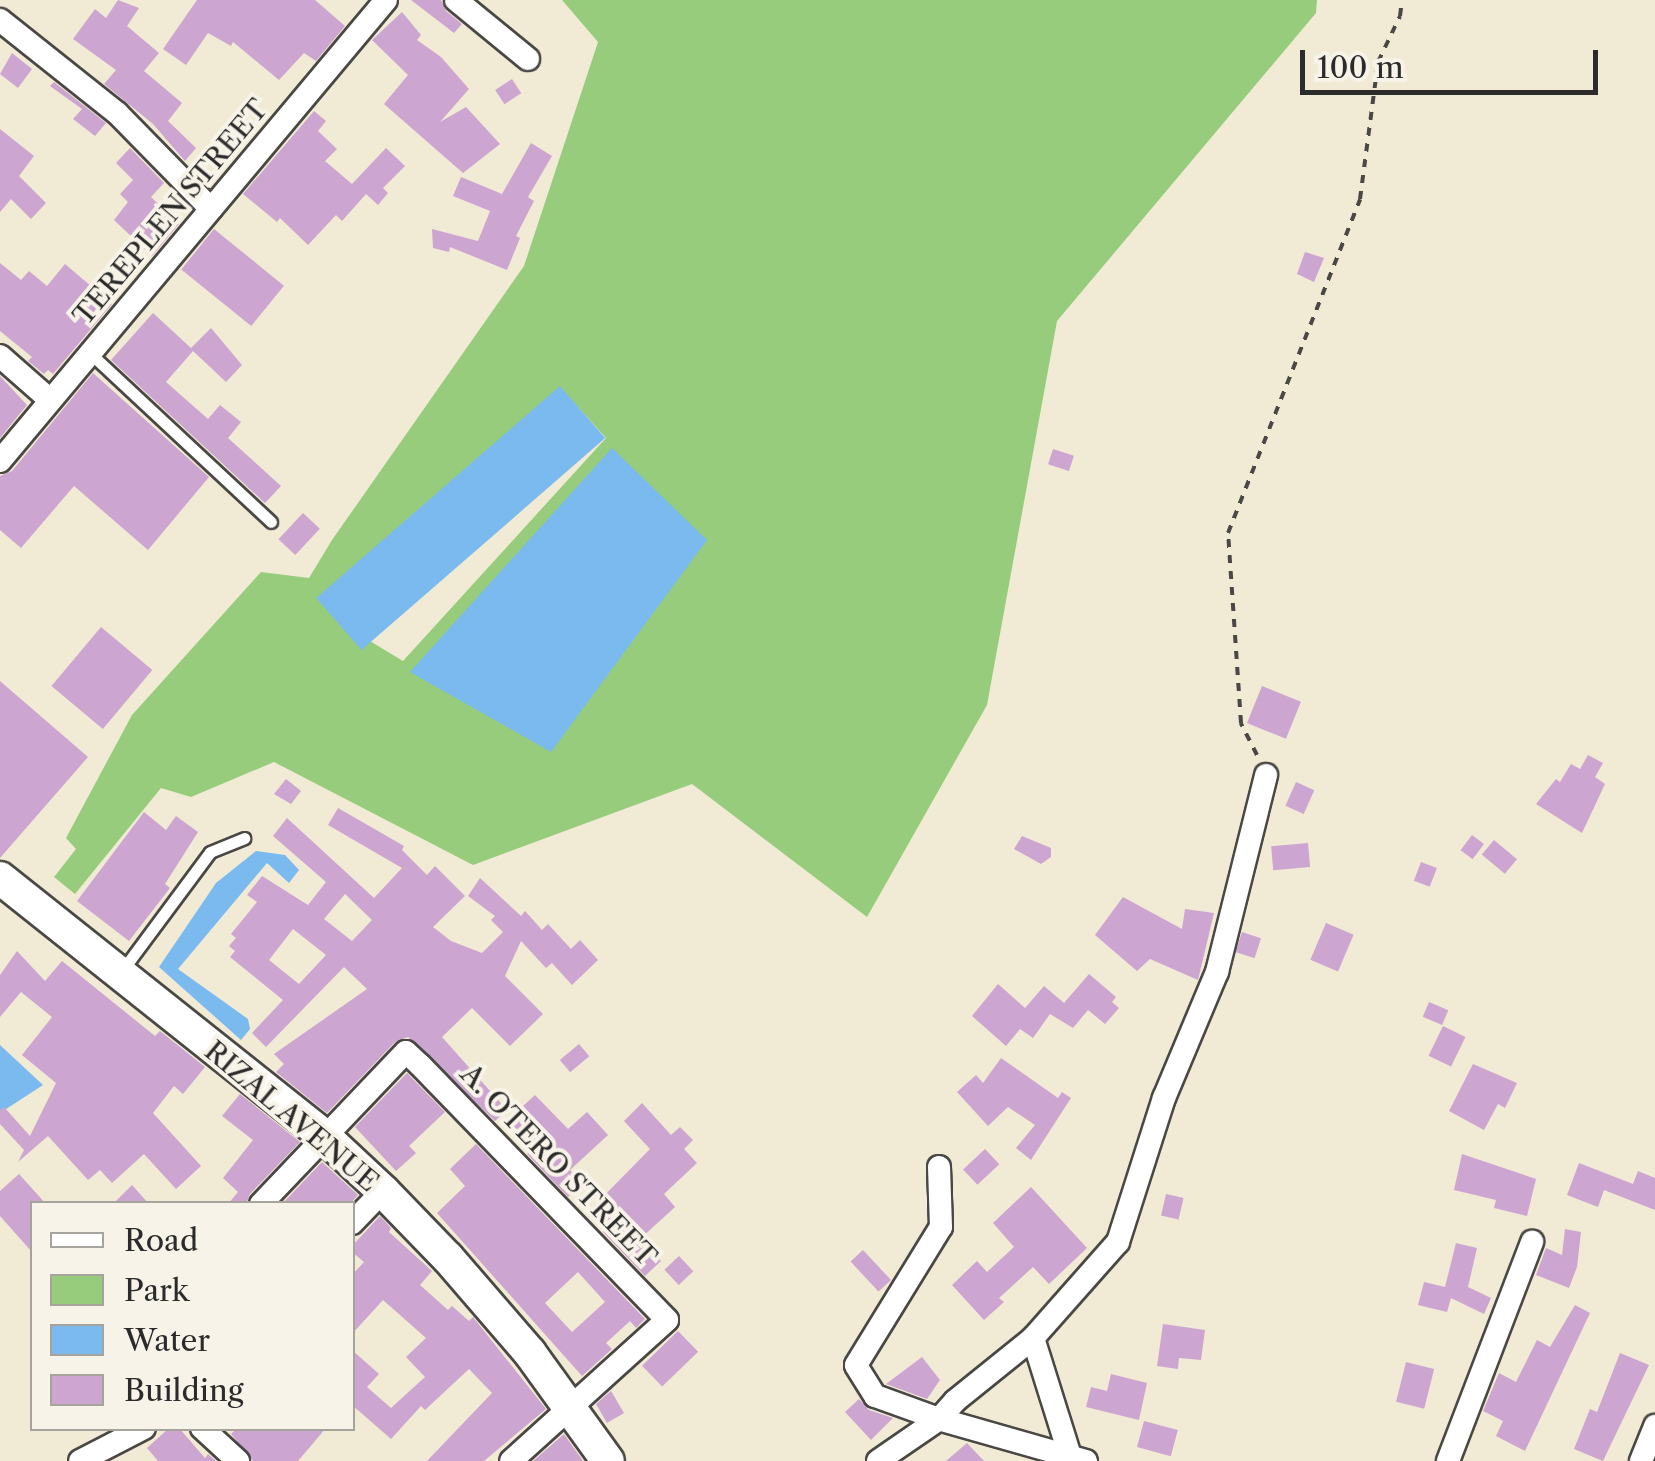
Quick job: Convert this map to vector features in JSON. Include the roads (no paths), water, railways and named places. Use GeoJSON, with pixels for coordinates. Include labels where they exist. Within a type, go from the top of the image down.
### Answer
{"type":"FeatureCollection","features":[{"type":"Feature","properties":{"kind":"main road","name":"RIZAL AVENUE"},"geometry":{"type":"LineString","coordinates":[[9,886],[323,1136],[383,1192],[448,1258],[570,1404],[608,1461]]}},
{"type":"Feature","properties":{"kind":"street","name":"TEREPLEN STREET"},"geometry":{"type":"LineString","coordinates":[[0,462],[386,0]]}},
{"type":"Feature","properties":{"kind":"street"},"geometry":{"type":"LineString","coordinates":[[456,0],[528,58]]}},
{"type":"Feature","properties":{"kind":"street"},"geometry":{"type":"LineString","coordinates":[[0,20],[117,113],[211,208]]}},
{"type":"Feature","properties":{"kind":"street"},"geometry":{"type":"LineString","coordinates":[[0,356],[50,400]]}},
{"type":"Feature","properties":{"kind":"street"},"geometry":{"type":"LineString","coordinates":[[878,1461],[939,1419],[955,1401],[1033,1338],[1118,1242],[1164,1098],[1216,972],[1266,775]]}},
{"type":"Feature","properties":{"kind":"street","name":"A. OTERO STREET"},"geometry":{"type":"LineString","coordinates":[[323,1136],[406,1052],[667,1320],[570,1404]]}},
{"type":"Feature","properties":{"kind":"street"},"geometry":{"type":"LineString","coordinates":[[264,1201],[323,1136]]}},
{"type":"Feature","properties":{"kind":"street"},"geometry":{"type":"LineString","coordinates":[[939,1167],[941,1227],[856,1365],[875,1396],[1078,1459]]}},
{"type":"Feature","properties":{"kind":"street"},"geometry":{"type":"LineString","coordinates":[[355,1220],[383,1192]]}},
{"type":"Feature","properties":{"kind":"street"},"geometry":{"type":"LineString","coordinates":[[1448,1461],[1532,1242]]}},
{"type":"Feature","properties":{"kind":"street"},"geometry":{"type":"LineString","coordinates":[[1033,1338],[1078,1459]]}},
{"type":"Feature","properties":{"kind":"street"},"geometry":{"type":"LineString","coordinates":[[511,1461],[570,1404]]}},
{"type":"Feature","properties":{"kind":"street"},"geometry":{"type":"LineString","coordinates":[[1641,1461],[1655,1426]]}},
{"type":"Feature","properties":{"kind":"street"},"geometry":{"type":"LineString","coordinates":[[80,1461],[138,1431]]}},
{"type":"Feature","properties":{"kind":"street"},"geometry":{"type":"LineString","coordinates":[[205,1431],[238,1461]]}},
{"type":"Feature","properties":{"kind":"lane"},"geometry":{"type":"LineString","coordinates":[[91,354],[271,522]]}},
{"type":"Feature","properties":{"kind":"lane"},"geometry":{"type":"LineString","coordinates":[[119,976],[210,852],[244,838]]}},
{"type":"Feature","properties":{"kind":"water"},"geometry":{"type":"Polygon","coordinates":[[[560,386],[605,438],[361,650],[316,598],[560,386]]]}},
{"type":"Feature","properties":{"kind":"water"},"geometry":{"type":"Polygon","coordinates":[[[612,448],[707,540],[551,752],[410,672],[612,448]]]}},
{"type":"Feature","properties":{"kind":"water"},"geometry":{"type":"Polygon","coordinates":[[[256,851],[285,855],[299,870],[289,883],[267,863],[178,969],[248,1019],[250,1029],[241,1040],[159,967],[216,883],[256,851]]]}},
{"type":"Feature","properties":{"kind":"water"},"geometry":{"type":"Polygon","coordinates":[[[0,1045],[43,1085],[0,1113],[0,1045]]]}}]}
